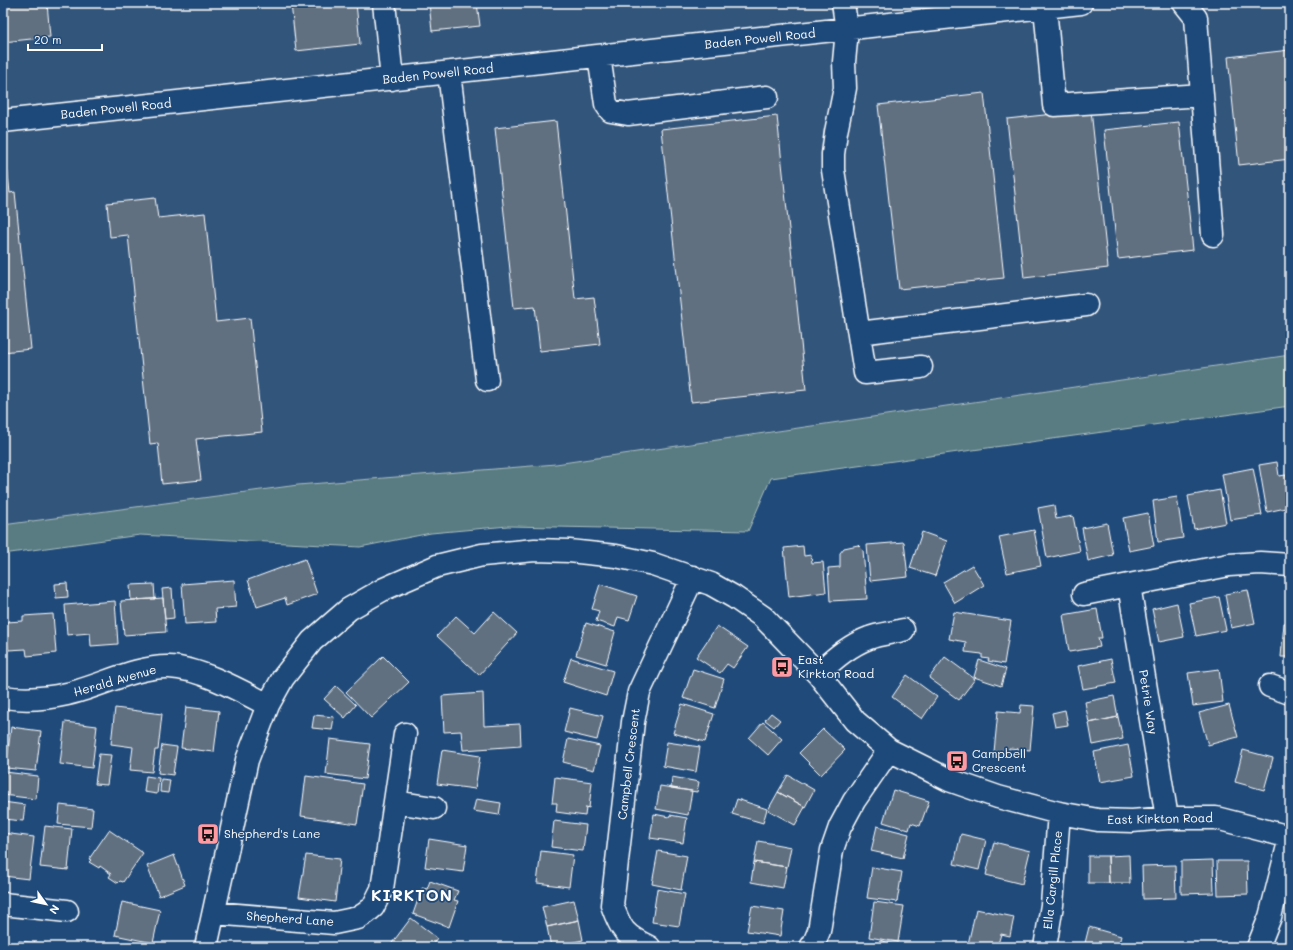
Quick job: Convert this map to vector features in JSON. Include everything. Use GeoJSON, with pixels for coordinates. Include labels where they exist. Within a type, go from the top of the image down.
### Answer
{"type":"FeatureCollection","features":[{"type":"Feature","properties":{"kind":"street"},"geometry":{"type":"LineString","coordinates":[[384,3],[392,79]]}},
{"type":"Feature","properties":{"kind":"street"},"geometry":{"type":"LineString","coordinates":[[843,3],[847,30],[844,62],[845,88],[836,132],[833,154],[833,170],[865,373],[921,367]]}},
{"type":"Feature","properties":{"kind":"street","name":"Baden Powell Road"},"geometry":{"type":"LineString","coordinates":[[3,121],[847,30],[1081,3]]}},
{"type":"Feature","properties":{"kind":"street"},"geometry":{"type":"LineString","coordinates":[[1184,3],[1196,18],[1213,235]]}},
{"type":"Feature","properties":{"kind":"street"},"geometry":{"type":"LineString","coordinates":[[1045,7],[1054,104],[1202,95]]}},
{"type":"Feature","properties":{"kind":"street"},"geometry":{"type":"LineString","coordinates":[[599,56],[606,104],[611,111],[628,114],[767,97]]}},
{"type":"Feature","properties":{"kind":"street"},"geometry":{"type":"LineString","coordinates":[[449,72],[487,380]]}},
{"type":"Feature","properties":{"kind":"street"},"geometry":{"type":"LineString","coordinates":[[858,333],[1086,305]]}},
{"type":"Feature","properties":{"kind":"street","name":"East Kirkton Road"},"geometry":{"type":"LineString","coordinates":[[206,947],[247,760],[268,705],[283,678],[312,641],[349,609],[384,589],[437,566],[482,555],[535,550],[569,551],[616,556],[653,564],[711,584],[734,597],[763,617],[818,674],[855,720],[889,750],[949,780],[998,797],[1059,813],[1098,820],[1132,821],[1167,818],[1216,818],[1290,838]]}},
{"type":"Feature","properties":{"kind":"street"},"geometry":{"type":"LineString","coordinates":[[1084,594],[1229,565],[1260,563],[1290,565]]}},
{"type":"Feature","properties":{"kind":"street","name":"Campbell Crescent"},"geometry":{"type":"LineString","coordinates":[[649,947],[624,932],[618,922],[612,905],[633,722],[639,692],[693,577]]}},
{"type":"Feature","properties":{"kind":"street","name":"Petrie Way"},"geometry":{"type":"LineString","coordinates":[[1129,585],[1167,818]]}},
{"type":"Feature","properties":{"kind":"street"},"geometry":{"type":"LineString","coordinates":[[818,674],[828,664],[849,649],[869,638],[903,630]]}},
{"type":"Feature","properties":{"kind":"street","name":"Herald Avenue"},"geometry":{"type":"LineString","coordinates":[[3,697],[40,699],[67,694],[151,668],[169,667],[187,669],[268,705]]}},
{"type":"Feature","properties":{"kind":"street"},"geometry":{"type":"LineString","coordinates":[[1270,686],[1290,692]]}},
{"type":"Feature","properties":{"kind":"street","name":"Shepherd Lane"},"geometry":{"type":"LineString","coordinates":[[214,913],[334,923],[358,918],[373,907],[382,889],[405,734]]}},
{"type":"Feature","properties":{"kind":"street"},"geometry":{"type":"LineString","coordinates":[[811,947],[819,931],[832,850],[840,826],[854,801],[889,750]]}},
{"type":"Feature","properties":{"kind":"street"},"geometry":{"type":"LineString","coordinates":[[395,802],[434,808]]}},
{"type":"Feature","properties":{"kind":"street","name":"Ella Cargill Place"},"geometry":{"type":"LineString","coordinates":[[1045,947],[1052,905],[1059,813]]}},
{"type":"Feature","properties":{"kind":"street"},"geometry":{"type":"LineString","coordinates":[[1258,947],[1270,917],[1290,838]]}},
{"type":"Feature","properties":{"kind":"street"},"geometry":{"type":"LineString","coordinates":[[3,904],[67,910]]}},
{"type":"Feature","properties":{"kind":"shaded area"},"geometry":{"type":"Polygon","coordinates":[[[3,3],[1290,3],[1290,355],[556,464],[298,485],[3,525],[3,3]]]}},
{"type":"Feature","properties":{"kind":"green space"},"geometry":{"type":"Polygon","coordinates":[[[1290,355],[1290,406],[771,478],[748,531],[508,526],[431,533],[360,547],[140,535],[3,554],[3,525],[298,485],[556,464],[1290,355]]]}},
{"type":"Feature","properties":{"kind":"building"},"geometry":{"type":"Polygon","coordinates":[[[3,3],[47,3],[50,37],[3,42],[3,3]]]}},
{"type":"Feature","properties":{"kind":"building"},"geometry":{"type":"Polygon","coordinates":[[[291,3],[356,3],[360,44],[296,51],[291,3]]]}},
{"type":"Feature","properties":{"kind":"building"},"geometry":{"type":"Polygon","coordinates":[[[429,3],[477,3],[480,26],[432,31],[429,3]]]}},
{"type":"Feature","properties":{"kind":"building"},"geometry":{"type":"Polygon","coordinates":[[[1290,50],[1290,159],[1239,165],[1228,57],[1290,50]]]}},
{"type":"Feature","properties":{"kind":"building"},"geometry":{"type":"Polygon","coordinates":[[[984,93],[1004,278],[899,289],[878,105],[984,93]]]}},
{"type":"Feature","properties":{"kind":"building"},"geometry":{"type":"Polygon","coordinates":[[[1091,110],[1108,268],[1024,278],[1007,119],[1091,110]]]}},
{"type":"Feature","properties":{"kind":"building"},"geometry":{"type":"Polygon","coordinates":[[[777,116],[806,390],[691,402],[661,129],[777,116]]]}},
{"type":"Feature","properties":{"kind":"building"},"geometry":{"type":"Polygon","coordinates":[[[556,121],[575,299],[594,297],[600,344],[540,351],[535,306],[514,308],[495,128],[556,121]]]}},
{"type":"Feature","properties":{"kind":"building"},"geometry":{"type":"Polygon","coordinates":[[[1179,122],[1193,250],[1118,259],[1104,130],[1179,122]]]}},
{"type":"Feature","properties":{"kind":"building"},"geometry":{"type":"Polygon","coordinates":[[[3,146],[5,146],[10,193],[15,192],[31,349],[3,352],[3,146]]]}},
{"type":"Feature","properties":{"kind":"building"},"geometry":{"type":"Polygon","coordinates":[[[155,198],[158,218],[205,213],[216,322],[250,318],[262,432],[196,439],[201,480],[162,484],[158,443],[150,444],[128,235],[110,237],[107,203],[155,198]]]}},
{"type":"Feature","properties":{"kind":"building"},"geometry":{"type":"Polygon","coordinates":[[[1277,462],[1279,476],[1286,475],[1290,507],[1267,512],[1259,465],[1277,462]]]}},
{"type":"Feature","properties":{"kind":"building"},"geometry":{"type":"Polygon","coordinates":[[[1253,468],[1262,515],[1230,520],[1222,474],[1253,468]]]}},
{"type":"Feature","properties":{"kind":"building"},"geometry":{"type":"Polygon","coordinates":[[[1220,490],[1226,523],[1194,529],[1188,496],[1220,490]]]}},
{"type":"Feature","properties":{"kind":"building"},"geometry":{"type":"Polygon","coordinates":[[[1177,497],[1183,538],[1158,542],[1153,501],[1177,497]]]}},
{"type":"Feature","properties":{"kind":"building"},"geometry":{"type":"Polygon","coordinates":[[[1054,505],[1056,519],[1073,516],[1080,551],[1047,558],[1038,508],[1054,505]]]}},
{"type":"Feature","properties":{"kind":"building"},"geometry":{"type":"Polygon","coordinates":[[[1148,513],[1154,546],[1129,551],[1123,518],[1148,513]]]}},
{"type":"Feature","properties":{"kind":"building"},"geometry":{"type":"Polygon","coordinates":[[[1107,523],[1113,555],[1088,561],[1082,528],[1107,523]]]}},
{"type":"Feature","properties":{"kind":"building"},"geometry":{"type":"Polygon","coordinates":[[[1034,530],[1041,566],[1007,573],[999,537],[1034,530]]]}},
{"type":"Feature","properties":{"kind":"building"},"geometry":{"type":"Polygon","coordinates":[[[922,532],[947,541],[935,576],[910,568],[922,532]]]}},
{"type":"Feature","properties":{"kind":"building"},"geometry":{"type":"Polygon","coordinates":[[[904,542],[908,577],[870,581],[867,545],[904,542]]]}},
{"type":"Feature","properties":{"kind":"building"},"geometry":{"type":"Polygon","coordinates":[[[858,545],[863,550],[867,599],[830,601],[828,568],[840,567],[840,553],[844,548],[858,545]]]}},
{"type":"Feature","properties":{"kind":"building"},"geometry":{"type":"Polygon","coordinates":[[[803,546],[804,556],[811,555],[812,563],[823,562],[826,592],[789,597],[784,548],[803,546]]]}},
{"type":"Feature","properties":{"kind":"building"},"geometry":{"type":"Polygon","coordinates":[[[305,559],[317,594],[287,605],[285,598],[257,607],[248,580],[305,559]]]}},
{"type":"Feature","properties":{"kind":"building"},"geometry":{"type":"Polygon","coordinates":[[[972,565],[984,585],[955,603],[943,582],[972,565]]]}},
{"type":"Feature","properties":{"kind":"building"},"geometry":{"type":"Polygon","coordinates":[[[234,580],[236,607],[215,609],[216,622],[185,624],[182,584],[234,580]]]}},
{"type":"Feature","properties":{"kind":"building"},"geometry":{"type":"Polygon","coordinates":[[[67,583],[68,597],[56,598],[55,584],[67,583]]]}},
{"type":"Feature","properties":{"kind":"building"},"geometry":{"type":"Polygon","coordinates":[[[154,584],[155,599],[131,600],[130,585],[154,584]]]}},
{"type":"Feature","properties":{"kind":"building"},"geometry":{"type":"Polygon","coordinates":[[[600,584],[637,596],[629,620],[618,617],[615,627],[596,621],[599,611],[592,609],[600,584]]]}},
{"type":"Feature","properties":{"kind":"building"},"geometry":{"type":"Polygon","coordinates":[[[172,588],[174,618],[165,619],[162,589],[172,588]]]}},
{"type":"Feature","properties":{"kind":"building"},"geometry":{"type":"Polygon","coordinates":[[[1248,590],[1255,623],[1231,628],[1225,594],[1248,590]]]}},
{"type":"Feature","properties":{"kind":"building"},"geometry":{"type":"Polygon","coordinates":[[[1219,597],[1226,630],[1196,636],[1189,603],[1219,597]]]}},
{"type":"Feature","properties":{"kind":"building"},"geometry":{"type":"Polygon","coordinates":[[[163,598],[166,632],[124,635],[121,601],[163,598]]]}},
{"type":"Feature","properties":{"kind":"building"},"geometry":{"type":"Polygon","coordinates":[[[115,601],[118,644],[91,646],[90,633],[67,635],[65,605],[115,601]]]}},
{"type":"Feature","properties":{"kind":"building"},"geometry":{"type":"Polygon","coordinates":[[[1177,603],[1184,637],[1159,642],[1152,609],[1177,603]]]}},
{"type":"Feature","properties":{"kind":"building"},"geometry":{"type":"Polygon","coordinates":[[[1097,609],[1102,638],[1098,638],[1100,647],[1069,652],[1063,615],[1097,609]]]}},
{"type":"Feature","properties":{"kind":"building"},"geometry":{"type":"Polygon","coordinates":[[[494,612],[517,633],[479,675],[437,636],[456,616],[475,633],[494,612]]]}},
{"type":"Feature","properties":{"kind":"building"},"geometry":{"type":"Polygon","coordinates":[[[954,612],[1011,621],[1004,664],[988,661],[989,659],[982,658],[982,654],[965,652],[966,642],[949,639],[954,612]]]}},
{"type":"Feature","properties":{"kind":"building"},"geometry":{"type":"Polygon","coordinates":[[[53,614],[56,653],[27,656],[26,649],[8,650],[6,622],[23,621],[23,616],[53,614]]]}},
{"type":"Feature","properties":{"kind":"building"},"geometry":{"type":"Polygon","coordinates":[[[586,623],[615,632],[606,664],[576,655],[586,623]]]}},
{"type":"Feature","properties":{"kind":"building"},"geometry":{"type":"Polygon","coordinates":[[[1284,623],[1290,623],[1290,657],[1281,657],[1284,623]]]}},
{"type":"Feature","properties":{"kind":"building"},"geometry":{"type":"Polygon","coordinates":[[[717,626],[748,647],[733,668],[727,664],[720,673],[696,657],[717,626]]]}},
{"type":"Feature","properties":{"kind":"building"},"geometry":{"type":"Polygon","coordinates":[[[383,656],[409,682],[371,718],[346,692],[383,656]]]}},
{"type":"Feature","properties":{"kind":"building"},"geometry":{"type":"Polygon","coordinates":[[[945,657],[975,679],[959,700],[929,678],[945,657]]]}},
{"type":"Feature","properties":{"kind":"building"},"geometry":{"type":"Polygon","coordinates":[[[571,658],[613,671],[606,696],[563,682],[571,658]]]}},
{"type":"Feature","properties":{"kind":"building"},"geometry":{"type":"Polygon","coordinates":[[[1111,659],[1116,683],[1083,689],[1078,666],[1111,659]]]}},
{"type":"Feature","properties":{"kind":"building"},"geometry":{"type":"Polygon","coordinates":[[[979,660],[1006,669],[1001,686],[974,677],[979,660]]]}},
{"type":"Feature","properties":{"kind":"building"},"geometry":{"type":"Polygon","coordinates":[[[693,669],[724,679],[715,708],[683,698],[693,669]]]}},
{"type":"Feature","properties":{"kind":"building"},"geometry":{"type":"Polygon","coordinates":[[[1219,669],[1223,702],[1193,706],[1188,673],[1219,669]]]}},
{"type":"Feature","properties":{"kind":"building"},"geometry":{"type":"Polygon","coordinates":[[[907,675],[937,697],[922,719],[892,697],[907,675]]]}},
{"type":"Feature","properties":{"kind":"building"},"geometry":{"type":"Polygon","coordinates":[[[336,686],[356,705],[345,718],[324,699],[336,686]]]}},
{"type":"Feature","properties":{"kind":"building"},"geometry":{"type":"Polygon","coordinates":[[[483,693],[484,726],[520,724],[521,746],[463,750],[461,731],[444,732],[442,696],[483,693]]]}},
{"type":"Feature","properties":{"kind":"building"},"geometry":{"type":"Polygon","coordinates":[[[1114,696],[1118,717],[1089,723],[1085,702],[1114,696]]]}},
{"type":"Feature","properties":{"kind":"building"},"geometry":{"type":"Polygon","coordinates":[[[682,704],[714,714],[705,742],[673,733],[682,704]]]}},
{"type":"Feature","properties":{"kind":"building"},"geometry":{"type":"Polygon","coordinates":[[[1021,705],[1034,706],[1030,750],[1009,748],[1009,753],[994,752],[998,711],[1020,713],[1021,705]]]}},
{"type":"Feature","properties":{"kind":"building"},"geometry":{"type":"Polygon","coordinates":[[[1229,705],[1238,737],[1208,745],[1199,713],[1229,705]]]}},
{"type":"Feature","properties":{"kind":"building"},"geometry":{"type":"Polygon","coordinates":[[[186,707],[219,711],[214,752],[181,748],[186,707]]]}},
{"type":"Feature","properties":{"kind":"building"},"geometry":{"type":"Polygon","coordinates":[[[115,708],[162,714],[158,750],[155,750],[152,772],[130,770],[133,747],[111,744],[115,708]]]}},
{"type":"Feature","properties":{"kind":"building"},"geometry":{"type":"Polygon","coordinates":[[[570,708],[603,716],[597,740],[564,732],[570,708]]]}},
{"type":"Feature","properties":{"kind":"building"},"geometry":{"type":"Polygon","coordinates":[[[1065,710],[1068,725],[1055,727],[1052,713],[1065,710]]]}},
{"type":"Feature","properties":{"kind":"building"},"geometry":{"type":"Polygon","coordinates":[[[771,713],[780,720],[774,727],[765,720],[771,713]]]}},
{"type":"Feature","properties":{"kind":"building"},"geometry":{"type":"Polygon","coordinates":[[[314,715],[334,717],[332,730],[312,728],[314,715]]]}},
{"type":"Feature","properties":{"kind":"building"},"geometry":{"type":"Polygon","coordinates":[[[1118,717],[1123,739],[1093,745],[1089,723],[1118,717]]]}},
{"type":"Feature","properties":{"kind":"building"},"geometry":{"type":"Polygon","coordinates":[[[65,722],[97,726],[92,768],[60,764],[65,722]]]}},
{"type":"Feature","properties":{"kind":"building"},"geometry":{"type":"Polygon","coordinates":[[[763,722],[782,739],[768,755],[749,738],[763,722]]]}},
{"type":"Feature","properties":{"kind":"building"},"geometry":{"type":"Polygon","coordinates":[[[11,727],[41,731],[36,771],[6,768],[11,727]]]}},
{"type":"Feature","properties":{"kind":"building"},"geometry":{"type":"Polygon","coordinates":[[[823,729],[845,750],[821,775],[799,753],[823,729]]]}},
{"type":"Feature","properties":{"kind":"building"},"geometry":{"type":"Polygon","coordinates":[[[330,739],[370,744],[365,779],[326,774],[330,739]]]}},
{"type":"Feature","properties":{"kind":"building"},"geometry":{"type":"Polygon","coordinates":[[[568,739],[600,746],[594,770],[563,762],[568,739]]]}},
{"type":"Feature","properties":{"kind":"building"},"geometry":{"type":"Polygon","coordinates":[[[667,742],[700,747],[696,772],[663,766],[667,742]]]}},
{"type":"Feature","properties":{"kind":"building"},"geometry":{"type":"Polygon","coordinates":[[[162,745],[177,747],[173,775],[158,773],[162,745]]]}},
{"type":"Feature","properties":{"kind":"building"},"geometry":{"type":"Polygon","coordinates":[[[1128,745],[1134,776],[1100,782],[1094,752],[1128,745]]]}},
{"type":"Feature","properties":{"kind":"building"},"geometry":{"type":"Polygon","coordinates":[[[442,750],[480,756],[475,789],[437,784],[442,750]]]}},
{"type":"Feature","properties":{"kind":"building"},"geometry":{"type":"Polygon","coordinates":[[[1243,750],[1273,758],[1264,790],[1235,782],[1243,750]]]}},
{"type":"Feature","properties":{"kind":"building"},"geometry":{"type":"Polygon","coordinates":[[[99,754],[111,755],[107,785],[95,784],[99,754]]]}},
{"type":"Feature","properties":{"kind":"building"},"geometry":{"type":"Polygon","coordinates":[[[5,772],[38,776],[36,799],[3,795],[5,772]]]}},
{"type":"Feature","properties":{"kind":"building"},"geometry":{"type":"Polygon","coordinates":[[[788,775],[814,790],[805,807],[778,792],[788,775]]]}},
{"type":"Feature","properties":{"kind":"building"},"geometry":{"type":"Polygon","coordinates":[[[146,776],[159,778],[157,794],[144,792],[146,776]]]}},
{"type":"Feature","properties":{"kind":"building"},"geometry":{"type":"Polygon","coordinates":[[[306,776],[363,784],[357,824],[301,816],[306,776]]]}},
{"type":"Feature","properties":{"kind":"building"},"geometry":{"type":"Polygon","coordinates":[[[555,777],[592,782],[589,808],[586,807],[585,816],[556,812],[557,803],[552,803],[555,777]]]}},
{"type":"Feature","properties":{"kind":"building"},"geometry":{"type":"Polygon","coordinates":[[[672,777],[699,782],[697,792],[671,788],[672,777]]]}},
{"type":"Feature","properties":{"kind":"building"},"geometry":{"type":"Polygon","coordinates":[[[161,779],[170,780],[168,793],[160,792],[161,779]]]}},
{"type":"Feature","properties":{"kind":"building"},"geometry":{"type":"Polygon","coordinates":[[[660,786],[692,791],[688,815],[656,809],[660,786]]]}},
{"type":"Feature","properties":{"kind":"building"},"geometry":{"type":"Polygon","coordinates":[[[893,790],[929,801],[920,826],[911,823],[909,830],[883,822],[893,790]]]}},
{"type":"Feature","properties":{"kind":"building"},"geometry":{"type":"Polygon","coordinates":[[[778,792],[805,807],[795,825],[768,810],[778,792]]]}},
{"type":"Feature","properties":{"kind":"building"},"geometry":{"type":"Polygon","coordinates":[[[476,799],[501,803],[499,815],[473,811],[476,799]]]}},
{"type":"Feature","properties":{"kind":"building"},"geometry":{"type":"Polygon","coordinates":[[[737,799],[767,809],[763,823],[732,814],[737,799]]]}},
{"type":"Feature","properties":{"kind":"building"},"geometry":{"type":"Polygon","coordinates":[[[3,802],[25,805],[23,821],[3,819],[3,802]]]}},
{"type":"Feature","properties":{"kind":"building"},"geometry":{"type":"Polygon","coordinates":[[[60,805],[93,809],[91,827],[58,824],[60,805]]]}},
{"type":"Feature","properties":{"kind":"building"},"geometry":{"type":"Polygon","coordinates":[[[654,814],[687,818],[683,843],[650,838],[654,814]]]}},
{"type":"Feature","properties":{"kind":"building"},"geometry":{"type":"Polygon","coordinates":[[[554,821],[586,825],[583,851],[551,847],[554,821]]]}},
{"type":"Feature","properties":{"kind":"building"},"geometry":{"type":"Polygon","coordinates":[[[45,826],[72,829],[68,870],[40,867],[45,826]]]}},
{"type":"Feature","properties":{"kind":"building"},"geometry":{"type":"Polygon","coordinates":[[[877,826],[909,834],[903,858],[871,851],[877,826]]]}},
{"type":"Feature","properties":{"kind":"building"},"geometry":{"type":"Polygon","coordinates":[[[109,830],[143,853],[123,882],[120,881],[118,883],[109,877],[111,874],[100,866],[99,868],[89,862],[91,860],[89,859],[109,830]]]}},
{"type":"Feature","properties":{"kind":"building"},"geometry":{"type":"Polygon","coordinates":[[[3,833],[34,837],[29,879],[3,876],[3,833]]]}},
{"type":"Feature","properties":{"kind":"building"},"geometry":{"type":"Polygon","coordinates":[[[961,834],[986,840],[979,870],[954,864],[961,834]]]}},
{"type":"Feature","properties":{"kind":"building"},"geometry":{"type":"Polygon","coordinates":[[[429,839],[467,845],[463,872],[425,867],[429,839]]]}},
{"type":"Feature","properties":{"kind":"building"},"geometry":{"type":"Polygon","coordinates":[[[758,841],[791,847],[787,867],[754,862],[758,841]]]}},
{"type":"Feature","properties":{"kind":"building"},"geometry":{"type":"Polygon","coordinates":[[[994,842],[1030,851],[1022,884],[986,875],[994,842]]]}},
{"type":"Feature","properties":{"kind":"building"},"geometry":{"type":"Polygon","coordinates":[[[541,851],[573,855],[569,887],[537,883],[541,851]]]}},
{"type":"Feature","properties":{"kind":"building"},"geometry":{"type":"Polygon","coordinates":[[[658,851],[687,856],[681,890],[652,884],[658,851]]]}},
{"type":"Feature","properties":{"kind":"building"},"geometry":{"type":"Polygon","coordinates":[[[174,855],[185,885],[159,896],[147,866],[174,855]]]}},
{"type":"Feature","properties":{"kind":"building"},"geometry":{"type":"Polygon","coordinates":[[[306,855],[340,859],[335,902],[299,897],[306,855]]]}},
{"type":"Feature","properties":{"kind":"building"},"geometry":{"type":"Polygon","coordinates":[[[1129,855],[1130,883],[1109,883],[1108,856],[1129,855]]]}},
{"type":"Feature","properties":{"kind":"building"},"geometry":{"type":"Polygon","coordinates":[[[1088,856],[1108,856],[1109,883],[1088,883],[1088,856]]]}},
{"type":"Feature","properties":{"kind":"building"},"geometry":{"type":"Polygon","coordinates":[[[1213,860],[1214,893],[1181,894],[1181,861],[1213,860]]]}},
{"type":"Feature","properties":{"kind":"building"},"geometry":{"type":"Polygon","coordinates":[[[1217,861],[1247,861],[1248,894],[1218,895],[1217,861]]]}},
{"type":"Feature","properties":{"kind":"building"},"geometry":{"type":"Polygon","coordinates":[[[754,862],[787,867],[783,888],[751,882],[754,862]]]}},
{"type":"Feature","properties":{"kind":"building"},"geometry":{"type":"Polygon","coordinates":[[[1175,865],[1176,898],[1143,899],[1142,866],[1175,865]]]}},
{"type":"Feature","properties":{"kind":"building"},"geometry":{"type":"Polygon","coordinates":[[[872,867],[902,872],[897,902],[867,898],[872,867]]]}},
{"type":"Feature","properties":{"kind":"building"},"geometry":{"type":"Polygon","coordinates":[[[430,881],[458,891],[454,900],[458,901],[449,927],[413,914],[422,888],[427,889],[430,881]]]}},
{"type":"Feature","properties":{"kind":"building"},"geometry":{"type":"Polygon","coordinates":[[[657,889],[685,894],[679,926],[652,922],[657,889]]]}},
{"type":"Feature","properties":{"kind":"building"},"geometry":{"type":"Polygon","coordinates":[[[574,900],[579,920],[547,927],[542,907],[574,900]]]}},
{"type":"Feature","properties":{"kind":"building"},"geometry":{"type":"Polygon","coordinates":[[[122,902],[160,910],[153,943],[115,935],[122,902]]]}},
{"type":"Feature","properties":{"kind":"building"},"geometry":{"type":"Polygon","coordinates":[[[874,902],[904,906],[898,942],[869,937],[874,902]]]}},
{"type":"Feature","properties":{"kind":"building"},"geometry":{"type":"Polygon","coordinates":[[[752,906],[784,911],[780,936],[747,931],[752,906]]]}},
{"type":"Feature","properties":{"kind":"building"},"geometry":{"type":"Polygon","coordinates":[[[976,909],[1014,917],[1010,936],[1001,934],[997,947],[980,947],[968,944],[976,909]]]}},
{"type":"Feature","properties":{"kind":"building"},"geometry":{"type":"Polygon","coordinates":[[[411,918],[437,938],[431,947],[389,947],[411,918]]]}},
{"type":"Feature","properties":{"kind":"building"},"geometry":{"type":"Polygon","coordinates":[[[579,920],[583,940],[551,947],[547,927],[579,920]]]}},
{"type":"Feature","properties":{"kind":"building"},"geometry":{"type":"Polygon","coordinates":[[[1089,927],[1121,936],[1118,947],[1084,947],[1089,927]]]}},
{"type":"Feature","properties":{"kind":"building"},"geometry":{"type":"Polygon","coordinates":[[[880,940],[900,947],[877,947],[880,940]]]}},
{"type":"Feature","properties":{"kind":"building"},"geometry":{"type":"Polygon","coordinates":[[[19,941],[47,944],[46,947],[18,947],[19,941]]]}},
{"type":"Feature","properties":{"kind":"place","name":"East Kirkton Road"},"geometry":{"type":"Point","coordinates":[782,667]}},
{"type":"Feature","properties":{"kind":"place","name":"Campbell Crescent"},"geometry":{"type":"Point","coordinates":[957,761]}},
{"type":"Feature","properties":{"kind":"place","name":"Shepherd's Lane"},"geometry":{"type":"Point","coordinates":[208,834]}},
{"type":"Feature","properties":{"kind":"district","name":"KIRKTON"},"geometry":{"type":"Point","coordinates":[412,895]}}]}
